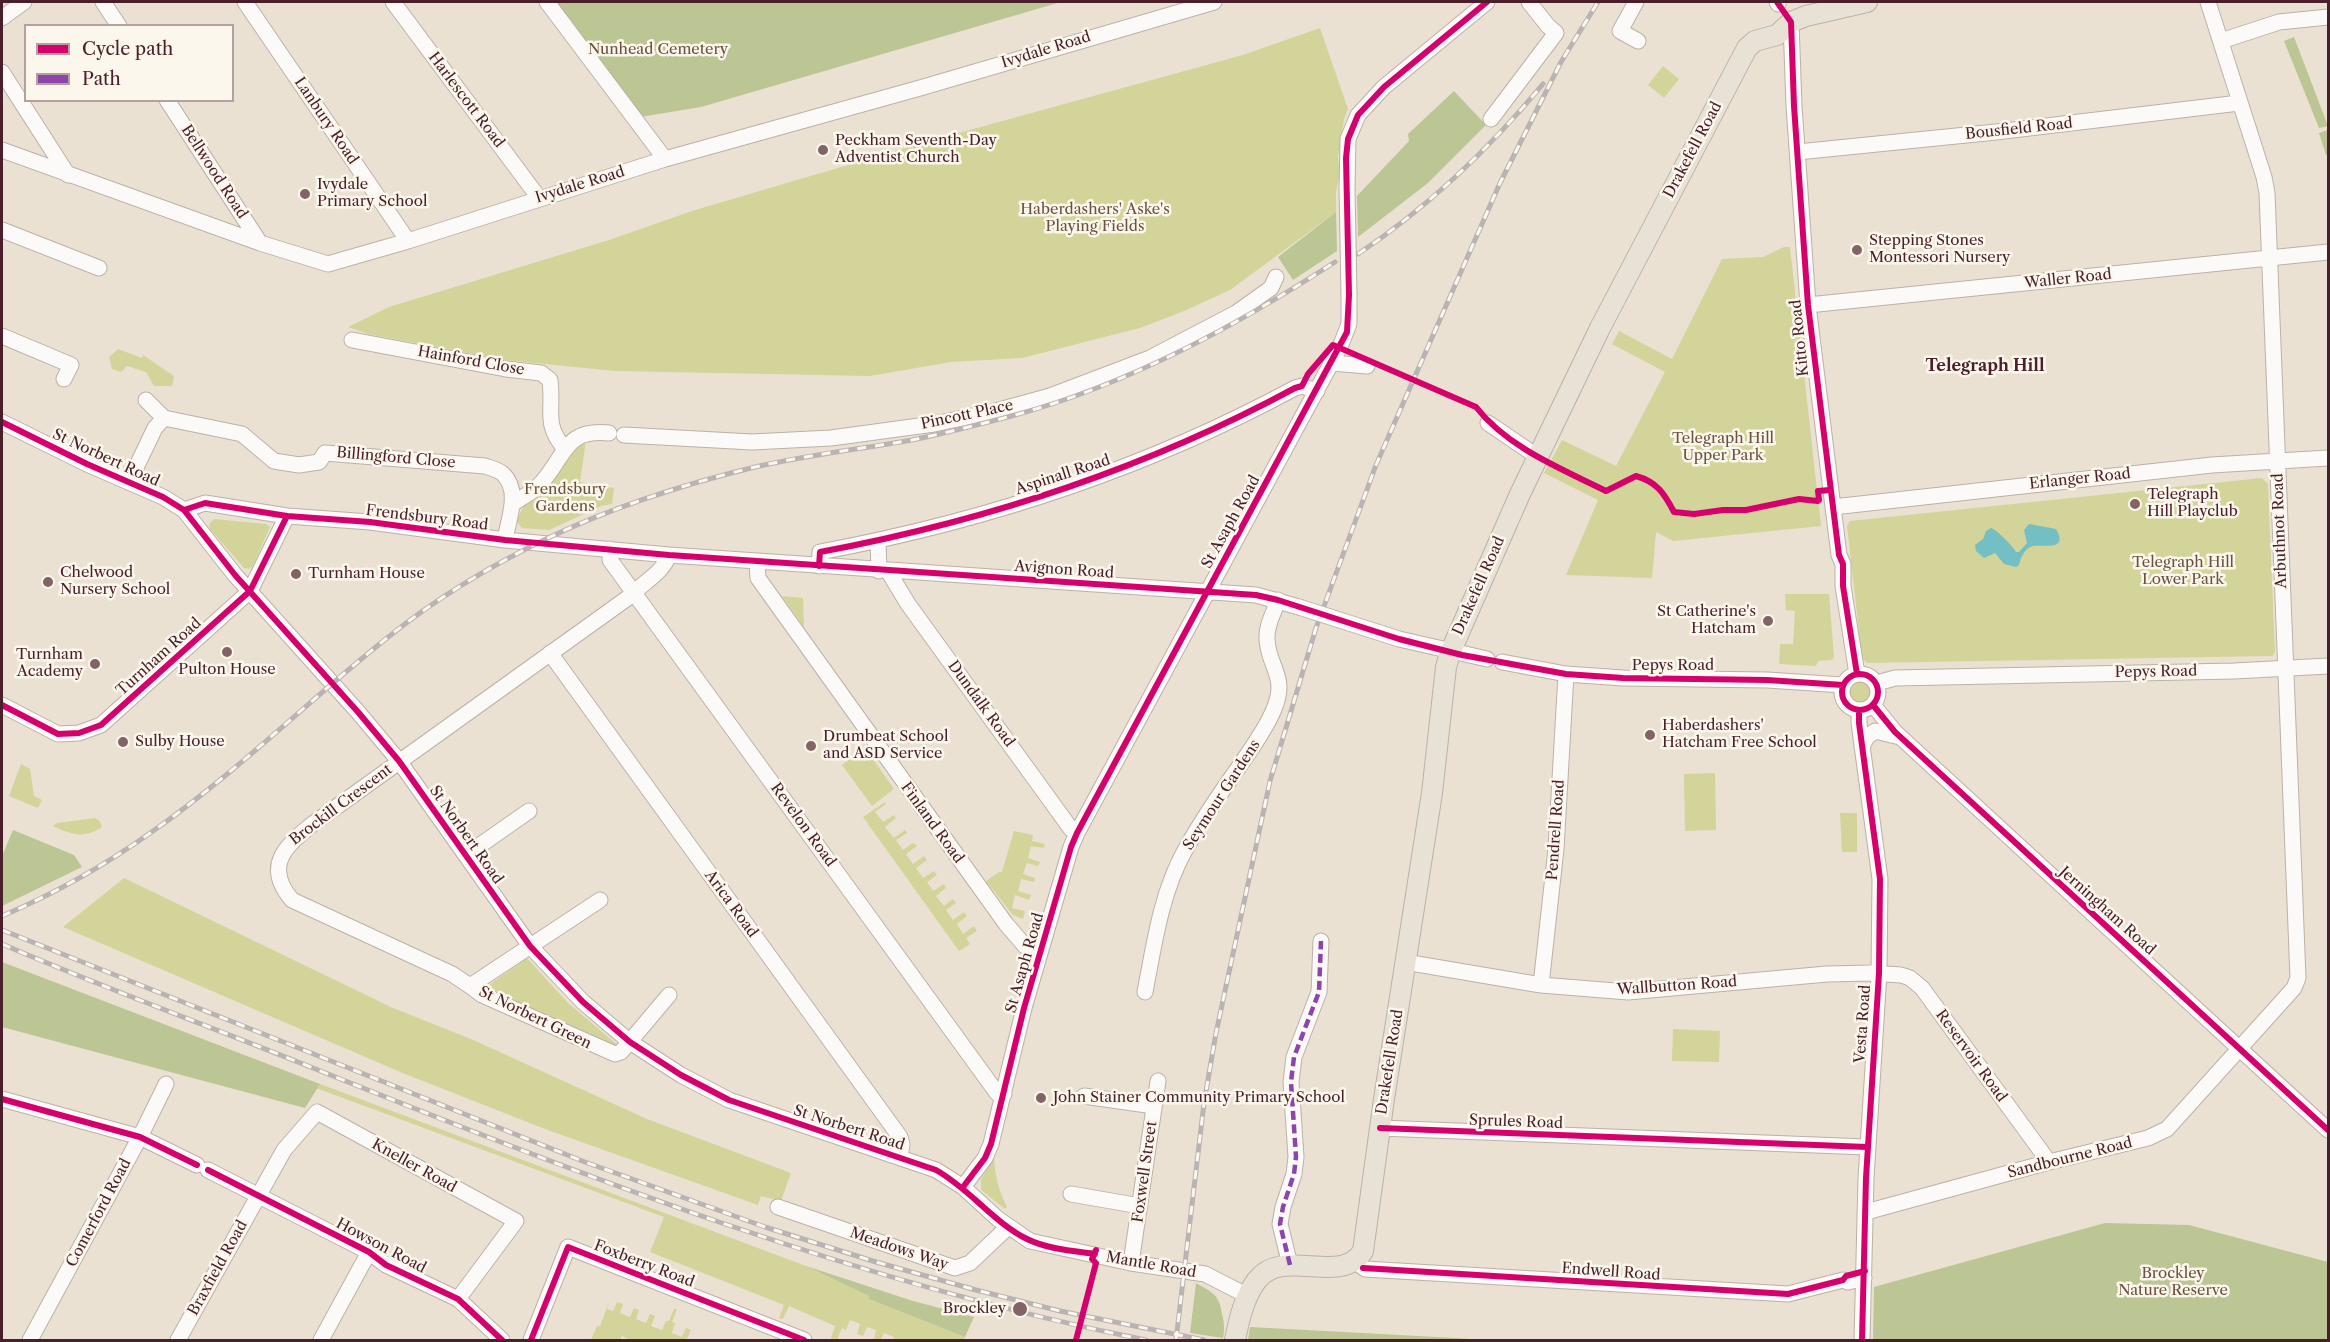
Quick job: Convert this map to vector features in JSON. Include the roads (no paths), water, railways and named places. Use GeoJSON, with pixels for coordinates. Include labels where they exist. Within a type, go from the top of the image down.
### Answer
{"type":"FeatureCollection","features":[{"type":"Feature","properties":{"kind":"main road","name":"Drakefell Road"},"geometry":{"type":"LineString","coordinates":[[1355,1261],[1363,1251],[1430,805],[1446,667],[1450,652],[1538,457],[1600,328],[1747,48],[1755,41],[1780,33],[1791,22],[1820,12],[1867,2]]}},
{"type":"Feature","properties":{"kind":"main road","name":"Endwell Road"},"geometry":{"type":"LineString","coordinates":[[1235,1339],[1248,1296],[1259,1278],[1272,1269],[1290,1265],[1341,1266],[1355,1261]]}},
{"type":"Feature","properties":{"kind":"street"},"geometry":{"type":"LineString","coordinates":[[2,18],[24,2]]}},
{"type":"Feature","properties":{"kind":"street"},"geometry":{"type":"LineString","coordinates":[[103,2],[117,24]]}},
{"type":"Feature","properties":{"kind":"street","name":"Lanbury Road"},"geometry":{"type":"LineString","coordinates":[[245,2],[408,241]]}},
{"type":"Feature","properties":{"kind":"street","name":"Harlescott Road"},"geometry":{"type":"LineString","coordinates":[[393,2],[539,198]]}},
{"type":"Feature","properties":{"kind":"street"},"geometry":{"type":"LineString","coordinates":[[547,2],[665,159]]}},
{"type":"Feature","properties":{"kind":"street","name":"Ivydale Road"},"geometry":{"type":"LineString","coordinates":[[2,150],[260,243],[328,264],[408,241],[665,159],[920,88],[1214,2]]}},
{"type":"Feature","properties":{"kind":"street","name":"St Asaph Road"},"geometry":{"type":"LineString","coordinates":[[963,1187],[988,1151],[996,1130],[1039,956],[1077,833],[1347,332],[1349,295],[1348,139],[1358,115],[1384,87],[1487,2]]}},
{"type":"Feature","properties":{"kind":"street"},"geometry":{"type":"LineString","coordinates":[[1491,119],[1556,33],[1529,2]]}},
{"type":"Feature","properties":{"kind":"street"},"geometry":{"type":"LineString","coordinates":[[1636,2],[1620,31],[1638,41]]}},
{"type":"Feature","properties":{"kind":"street","name":"Arbuthnot Road"},"geometry":{"type":"LineString","coordinates":[[2208,2],[2264,177],[2267,194],[2298,978],[2294,988],[2240,1049]]}},
{"type":"Feature","properties":{"kind":"street"},"geometry":{"type":"LineString","coordinates":[[2220,41],[2279,22],[2328,17]]}},
{"type":"Feature","properties":{"kind":"street","name":"Kitto Road"},"geometry":{"type":"LineString","coordinates":[[1791,22],[1794,106],[1808,305],[1833,507],[1843,564],[1843,586],[1857,674]]}},
{"type":"Feature","properties":{"kind":"street"},"geometry":{"type":"LineString","coordinates":[[2,72],[68,175]]}},
{"type":"Feature","properties":{"kind":"street","name":"Bellwood Road"},"geometry":{"type":"LineString","coordinates":[[168,102],[260,243]]}},
{"type":"Feature","properties":{"kind":"street","name":"Bousfield Road"},"geometry":{"type":"LineString","coordinates":[[1798,152],[1996,132],[2239,103]]}},
{"type":"Feature","properties":{"kind":"street"},"geometry":{"type":"LineString","coordinates":[[2,230],[99,268]]}},
{"type":"Feature","properties":{"kind":"street","name":"Waller Road"},"geometry":{"type":"LineString","coordinates":[[1808,305],[2328,252]]}},
{"type":"Feature","properties":{"kind":"street","name":"Pincott Place"},"geometry":{"type":"LineString","coordinates":[[514,502],[532,492],[578,435],[584,433],[752,442],[810,439],[934,424],[992,412],[1050,396],[1159,354],[1236,313],[1271,288],[1276,277]]}},
{"type":"Feature","properties":{"kind":"street"},"geometry":{"type":"LineString","coordinates":[[2,336],[71,364],[64,379]]}},
{"type":"Feature","properties":{"kind":"street","name":"Hainford Close"},"geometry":{"type":"LineString","coordinates":[[352,340],[506,369],[542,373],[550,380],[550,425],[554,437],[565,450]]}},
{"type":"Feature","properties":{"kind":"street"},"geometry":{"type":"LineString","coordinates":[[1332,363],[1367,366]]}},
{"type":"Feature","properties":{"kind":"street","name":"Aspinall Road"},"geometry":{"type":"LineString","coordinates":[[820,559],[1096,478],[1158,455],[1242,417],[1295,388],[1302,386],[1317,391]]}},
{"type":"Feature","properties":{"kind":"street"},"geometry":{"type":"LineString","coordinates":[[129,482],[155,428],[164,418],[146,400]]}},
{"type":"Feature","properties":{"kind":"street","name":"Billingford Close"},"geometry":{"type":"LineString","coordinates":[[164,418],[242,434],[274,461],[310,464],[319,462],[325,453],[485,466],[503,474],[509,484],[514,502]]}},
{"type":"Feature","properties":{"kind":"street","name":"St Norbert Road"},"geometry":{"type":"LineString","coordinates":[[2,422],[163,497],[184,510],[250,591],[399,761],[530,946],[583,1002],[630,1042],[690,1080],[729,1100],[936,1170],[963,1187]]}},
{"type":"Feature","properties":{"kind":"street"},"geometry":{"type":"LineString","coordinates":[[1488,423],[1538,457]]}},
{"type":"Feature","properties":{"kind":"street","name":"Erlanger Road"},"geometry":{"type":"LineString","coordinates":[[1833,507],[2212,465],[2328,458]]}},
{"type":"Feature","properties":{"kind":"street"},"geometry":{"type":"LineString","coordinates":[[505,540],[514,502]]}},
{"type":"Feature","properties":{"kind":"street","name":"Frendsbury Road"},"geometry":{"type":"LineString","coordinates":[[184,510],[205,503],[287,516],[370,522],[505,540],[669,555]]}},
{"type":"Feature","properties":{"kind":"street","name":"Turnham Road"},"geometry":{"type":"LineString","coordinates":[[2,705],[58,734],[79,733],[101,725],[250,591],[287,516]]}},
{"type":"Feature","properties":{"kind":"street"},"geometry":{"type":"LineString","coordinates":[[878,541],[884,571]]}},
{"type":"Feature","properties":{"kind":"street","name":"Revelon Road"},"geometry":{"type":"LineString","coordinates":[[610,549],[610,560],[633,592],[997,1093],[1004,1094]]}},
{"type":"Feature","properties":{"kind":"street"},"geometry":{"type":"LineString","coordinates":[[633,592],[665,566],[669,555]]}},
{"type":"Feature","properties":{"kind":"street","name":"Avignon Road"},"geometry":{"type":"LineString","coordinates":[[669,555],[757,563],[820,559],[884,571],[1256,595],[1399,639],[1450,652]]}},
{"type":"Feature","properties":{"kind":"street","name":"Finland Road"},"geometry":{"type":"LineString","coordinates":[[757,563],[758,578],[854,714],[1006,924],[1025,946],[1039,956]]}},
{"type":"Feature","properties":{"kind":"street","name":"Dundalk Road"},"geometry":{"type":"LineString","coordinates":[[884,571],[1071,829],[1077,833]]}},
{"type":"Feature","properties":{"kind":"street","name":"Brockill Crescent"},"geometry":{"type":"LineString","coordinates":[[470,986],[452,974],[292,900],[280,882],[279,861],[291,841],[633,592]]}},
{"type":"Feature","properties":{"kind":"street","name":"Seymour Gardens"},"geometry":{"type":"LineString","coordinates":[[1145,992],[1162,909],[1174,873],[1184,852],[1274,711],[1278,699],[1279,676],[1269,652],[1267,639],[1268,626],[1278,600]]}},
{"type":"Feature","properties":{"kind":"street"},"geometry":{"type":"LineString","coordinates":[[1450,652],[1487,659]]}},
{"type":"Feature","properties":{"kind":"street","name":"Arica Road"},"geometry":{"type":"LineString","coordinates":[[550,653],[900,1137],[902,1144],[900,1158]]}},
{"type":"Feature","properties":{"kind":"street","name":"Pepys Road"},"geometry":{"type":"LineString","coordinates":[[1502,662],[1566,674],[1623,678],[1767,680],[1844,685]]}},
{"type":"Feature","properties":{"kind":"street","name":"Pepys Road"},"geometry":{"type":"LineString","coordinates":[[1876,683],[1895,678],[2328,666]]}},
{"type":"Feature","properties":{"kind":"street","name":"Pendrell Road"},"geometry":{"type":"LineString","coordinates":[[1541,985],[1556,849],[1566,674]]}},
{"type":"Feature","properties":{"kind":"street"},"geometry":{"type":"LineString","coordinates":[[1857,674],[1869,676],[1879,690],[1866,708],[1848,706],[1844,700],[1844,685],[1847,679],[1857,674]]}},
{"type":"Feature","properties":{"kind":"street","name":"Jerningham Road"},"geometry":{"type":"LineString","coordinates":[[1866,708],[1902,738],[2328,1130]]}},
{"type":"Feature","properties":{"kind":"street","name":"Vesta Road"},"geometry":{"type":"LineString","coordinates":[[1862,1341],[1868,1147],[1879,973],[1880,879],[1858,723],[1866,708]]}},
{"type":"Feature","properties":{"kind":"street"},"geometry":{"type":"LineString","coordinates":[[1862,747],[1867,737],[1875,731],[1902,738]]}},
{"type":"Feature","properties":{"kind":"street"},"geometry":{"type":"LineString","coordinates":[[466,855],[529,811]]}},
{"type":"Feature","properties":{"kind":"street","name":"St Norbert Green"},"geometry":{"type":"LineString","coordinates":[[600,900],[470,986],[482,995],[609,1053],[621,1052],[630,1042]]}},
{"type":"Feature","properties":{"kind":"street"},"geometry":{"type":"LineString","coordinates":[[1290,1265],[1280,1224],[1282,1207],[1294,1174],[1296,1157],[1296,1136],[1290,1092],[1291,1076],[1294,1057],[1319,992],[1322,941]]}},
{"type":"Feature","properties":{"kind":"street","name":"Wallbutton Road"},"geometry":{"type":"LineString","coordinates":[[1405,962],[1541,985],[1628,992],[1827,974],[1879,973]]}},
{"type":"Feature","properties":{"kind":"street","name":"Reservoir Road"},"geometry":{"type":"LineString","coordinates":[[1879,973],[1901,975],[1918,983],[2049,1162]]}},
{"type":"Feature","properties":{"kind":"street"},"geometry":{"type":"LineString","coordinates":[[630,1042],[669,996]]}},
{"type":"Feature","properties":{"kind":"street","name":"Sandbourne Road"},"geometry":{"type":"LineString","coordinates":[[1866,1212],[2159,1134],[2167,1129],[2240,1049]]}},
{"type":"Feature","properties":{"kind":"street","name":"Foxwell Street"},"geometry":{"type":"LineString","coordinates":[[1131,1263],[1158,1080]]}},
{"type":"Feature","properties":{"kind":"street","name":"Comerford Road"},"geometry":{"type":"LineString","coordinates":[[30,1341],[140,1137],[166,1084]]}},
{"type":"Feature","properties":{"kind":"street"},"geometry":{"type":"LineString","coordinates":[[1084,1096],[1154,1106]]}},
{"type":"Feature","properties":{"kind":"street","name":"Howson Road"},"geometry":{"type":"LineString","coordinates":[[2,1099],[140,1137],[258,1195],[369,1252],[386,1264],[458,1299],[502,1341]]}},
{"type":"Feature","properties":{"kind":"street","name":"Kneller Road"},"geometry":{"type":"LineString","coordinates":[[258,1195],[284,1150],[316,1112],[516,1221],[458,1299]]}},
{"type":"Feature","properties":{"kind":"street","name":"Sprules Road"},"geometry":{"type":"LineString","coordinates":[[1380,1128],[1868,1147]]}},
{"type":"Feature","properties":{"kind":"street","name":"Mantle Road"},"geometry":{"type":"LineString","coordinates":[[963,1187],[1008,1227],[1030,1241],[1131,1263],[1205,1274],[1248,1296]]}},
{"type":"Feature","properties":{"kind":"street"},"geometry":{"type":"LineString","coordinates":[[1071,1194],[1140,1206]]}},
{"type":"Feature","properties":{"kind":"street","name":"Braxfield Road"},"geometry":{"type":"LineString","coordinates":[[177,1341],[258,1195]]}},
{"type":"Feature","properties":{"kind":"street","name":"Meadows Way"},"geometry":{"type":"LineString","coordinates":[[777,1207],[955,1268],[970,1263],[1008,1227]]}},
{"type":"Feature","properties":{"kind":"street","name":"Foxberry Road"},"geometry":{"type":"LineString","coordinates":[[531,1341],[568,1247],[804,1341]]}},
{"type":"Feature","properties":{"kind":"street"},"geometry":{"type":"LineString","coordinates":[[321,1341],[369,1252]]}},
{"type":"Feature","properties":{"kind":"street","name":"Endwell Road"},"geometry":{"type":"LineString","coordinates":[[1355,1261],[1365,1269],[1788,1294],[1843,1280],[1848,1282],[1864,1278]]}},
{"type":"Feature","properties":{"kind":"water"},"geometry":{"type":"Polygon","coordinates":[[[2029,524],[2056,529],[2059,541],[2053,545],[2030,547],[2016,567],[2004,564],[1995,553],[1984,558],[1976,551],[1975,545],[1991,528],[2005,538],[2016,552],[2019,552],[2027,543],[2024,530],[2029,524]]]}},
{"type":"Feature","properties":{"kind":"railway"},"geometry":{"type":"LineString","coordinates":[[1176,1340],[1204,1103],[1216,1033],[1270,781],[1316,628],[1376,465],[1500,183],[1561,62],[1598,2]]}},
{"type":"Feature","properties":{"kind":"railway"},"geometry":{"type":"LineString","coordinates":[[1358,254],[1409,217],[1457,176],[1543,84]]}},
{"type":"Feature","properties":{"kind":"railway"},"geometry":{"type":"LineString","coordinates":[[2,916],[99,867],[135,843],[184,809],[405,624],[464,583],[548,538],[624,506],[755,467],[925,437],[1015,415],[1057,402],[1099,387],[1181,351],[1259,309],[1335,262]]}},
{"type":"Feature","properties":{"kind":"railway"},"geometry":{"type":"LineString","coordinates":[[2,930],[585,1162],[765,1227],[976,1290],[1060,1311],[1204,1340]]}},
{"type":"Feature","properties":{"kind":"railway"},"geometry":{"type":"LineString","coordinates":[[2,944],[517,1148],[724,1224],[933,1289],[1146,1340]]}},
{"type":"Feature","properties":{"kind":"place","name":"Peckham Seventh-Day Adventist Church"},"geometry":{"type":"Point","coordinates":[823,150]}},
{"type":"Feature","properties":{"kind":"place","name":"Ivydale Primary School"},"geometry":{"type":"Point","coordinates":[305,194]}},
{"type":"Feature","properties":{"kind":"place","name":"Stepping Stones Montessori Nursery"},"geometry":{"type":"Point","coordinates":[1857,250]}},
{"type":"Feature","properties":{"kind":"place","name":"Telegraph Hill Playclub"},"geometry":{"type":"Point","coordinates":[2135,504]}},
{"type":"Feature","properties":{"kind":"place","name":"Turnham House"},"geometry":{"type":"Point","coordinates":[296,574]}},
{"type":"Feature","properties":{"kind":"place","name":"Chelwood Nursery School"},"geometry":{"type":"Point","coordinates":[48,582]}},
{"type":"Feature","properties":{"kind":"place","name":"St Catherine's Hatcham"},"geometry":{"type":"Point","coordinates":[1768,621]}},
{"type":"Feature","properties":{"kind":"place","name":"Pulton House"},"geometry":{"type":"Point","coordinates":[227,652]}},
{"type":"Feature","properties":{"kind":"place","name":"Turnham Academy"},"geometry":{"type":"Point","coordinates":[95,664]}},
{"type":"Feature","properties":{"kind":"place","name":"Haberdashers' Hatcham Free School"},"geometry":{"type":"Point","coordinates":[1650,735]}},
{"type":"Feature","properties":{"kind":"place","name":"Sulby House"},"geometry":{"type":"Point","coordinates":[123,742]}},
{"type":"Feature","properties":{"kind":"place","name":"Drumbeat School and ASD Service"},"geometry":{"type":"Point","coordinates":[811,746]}},
{"type":"Feature","properties":{"kind":"place","name":"John Stainer Community Primary School"},"geometry":{"type":"Point","coordinates":[1041,1098]}},
{"type":"Feature","properties":{"kind":"place","name":"Brockley"},"geometry":{"type":"Point","coordinates":[1020,1309]}},
{"type":"Feature","properties":{"kind":"district","name":"Telegraph Hill"},"geometry":{"type":"Point","coordinates":[1985,366]}},
{"type":"Feature","properties":{"kind":"park label","name":"Nunhead Cemetery"},"geometry":{"type":"Point","coordinates":[658,50]}},
{"type":"Feature","properties":{"kind":"park label","name":"Haberdashers' Aske's Playing Fields"},"geometry":{"type":"Point","coordinates":[1095,218]}},
{"type":"Feature","properties":{"kind":"park label","name":"Telegraph Hill Upper Park"},"geometry":{"type":"Point","coordinates":[1723,448]}},
{"type":"Feature","properties":{"kind":"park label","name":"Frendsbury Gardens"},"geometry":{"type":"Point","coordinates":[565,498]}},
{"type":"Feature","properties":{"kind":"park label","name":"Telegraph Hill Lower Park"},"geometry":{"type":"Point","coordinates":[2183,572]}},
{"type":"Feature","properties":{"kind":"park label","name":"Brockley Nature Reserve"},"geometry":{"type":"Point","coordinates":[2173,1282]}}]}
